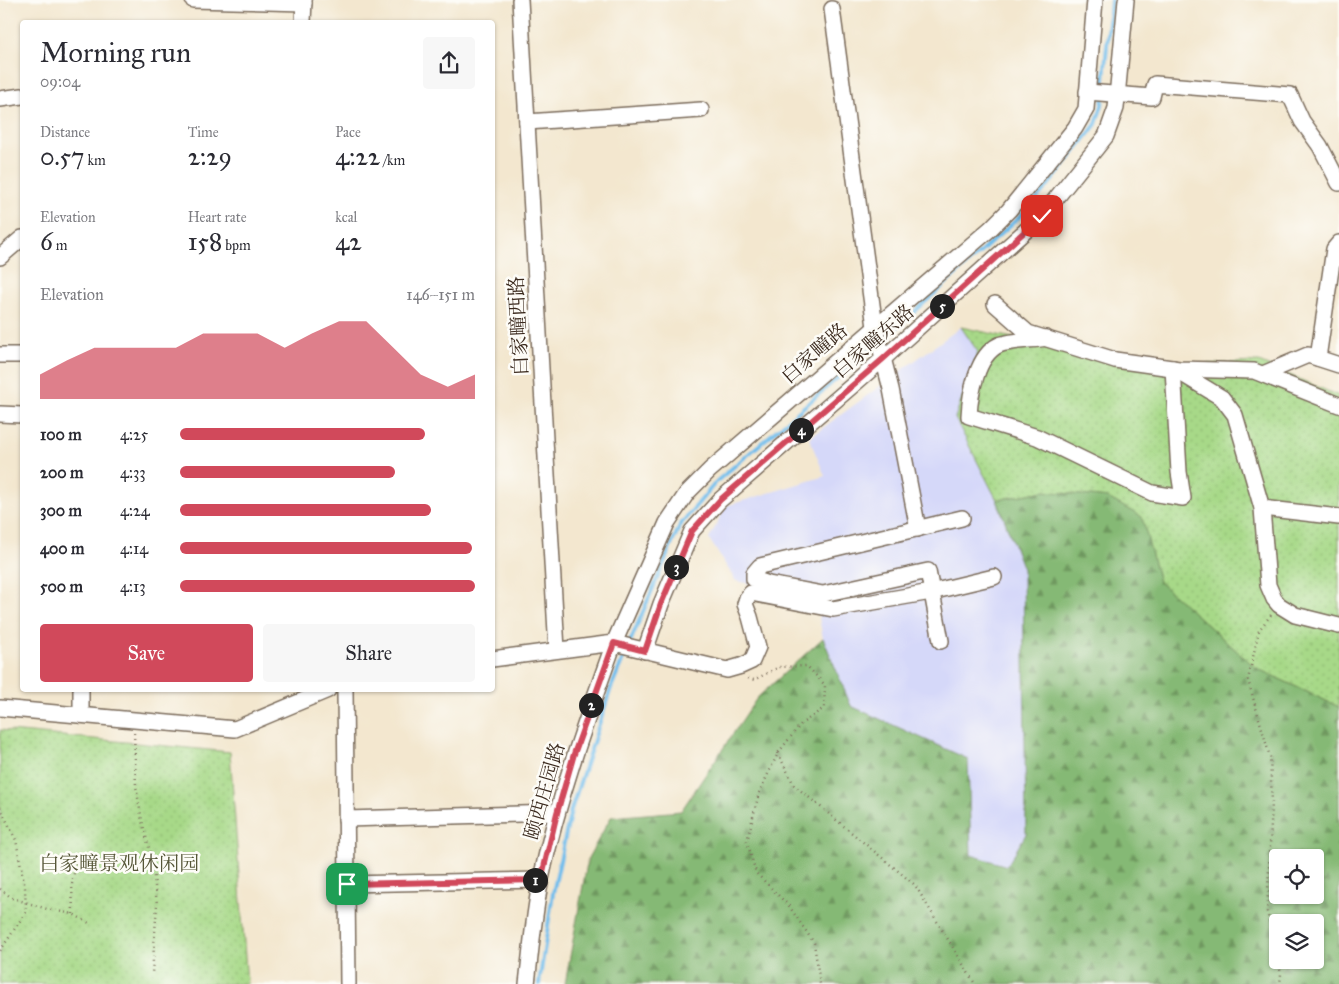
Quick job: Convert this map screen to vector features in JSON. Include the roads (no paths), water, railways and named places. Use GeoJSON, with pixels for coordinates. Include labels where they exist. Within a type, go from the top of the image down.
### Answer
{"type":"FeatureCollection","features":[{"type":"Feature","properties":{"kind":"street"},"geometry":{"type":"LineString","coordinates":[[193,0],[304,1],[303,20]]}},
{"type":"Feature","properties":{"kind":"street","name":"白家疃西路"},"geometry":{"type":"LineString","coordinates":[[520,0],[557,650]]}},
{"type":"Feature","properties":{"kind":"street","name":"白家疃路"},"geometry":{"type":"LineString","coordinates":[[629,647],[667,523],[687,493],[710,470],[879,343],[1009,210],[1075,128],[1086,109],[1103,94],[1095,0]]}},
{"type":"Feature","properties":{"kind":"street","name":"白家疃东路"},"geometry":{"type":"LineString","coordinates":[[629,647],[661,604],[692,531],[720,500],[879,343],[1042,216],[1106,136],[1116,108],[1103,94],[1126,0]]}},
{"type":"Feature","properties":{"kind":"street"},"geometry":{"type":"LineString","coordinates":[[832,9],[879,343],[891,389],[918,528]]}},
{"type":"Feature","properties":{"kind":"street"},"geometry":{"type":"LineString","coordinates":[[1103,94],[1152,97],[1156,84],[1290,95],[1302,121],[1320,146],[1339,182]]}},
{"type":"Feature","properties":{"kind":"street"},"geometry":{"type":"LineString","coordinates":[[0,98],[20,96]]}},
{"type":"Feature","properties":{"kind":"street"},"geometry":{"type":"LineString","coordinates":[[527,122],[700,110]]}},
{"type":"Feature","properties":{"kind":"street"},"geometry":{"type":"LineString","coordinates":[[0,257],[20,240]]}},
{"type":"Feature","properties":{"kind":"street"},"geometry":{"type":"LineString","coordinates":[[1318,358],[1334,249],[1339,243]]}},
{"type":"Feature","properties":{"kind":"street"},"geometry":{"type":"LineString","coordinates":[[995,304],[1028,333],[1115,360],[1173,368],[1254,371],[1339,405]]}},
{"type":"Feature","properties":{"kind":"street"},"geometry":{"type":"LineString","coordinates":[[1046,338],[1000,344],[983,358],[970,400],[969,416],[1037,437],[1152,493],[1183,498],[1179,472],[1173,368]]}},
{"type":"Feature","properties":{"kind":"street"},"geometry":{"type":"LineString","coordinates":[[0,355],[20,355]]}},
{"type":"Feature","properties":{"kind":"street"},"geometry":{"type":"LineString","coordinates":[[1263,374],[1308,355],[1339,365]]}},
{"type":"Feature","properties":{"kind":"street"},"geometry":{"type":"LineString","coordinates":[[1173,368],[1222,398],[1235,415],[1262,508],[1268,585],[1274,600],[1295,615],[1339,626]]}},
{"type":"Feature","properties":{"kind":"street"},"geometry":{"type":"LineString","coordinates":[[0,414],[20,415]]}},
{"type":"Feature","properties":{"kind":"street"},"geometry":{"type":"LineString","coordinates":[[1262,508],[1339,517]]}},
{"type":"Feature","properties":{"kind":"street"},"geometry":{"type":"LineString","coordinates":[[941,641],[928,571],[823,594],[769,584],[754,579],[754,573],[760,566],[962,518]]}},
{"type":"Feature","properties":{"kind":"street"},"geometry":{"type":"LineString","coordinates":[[495,659],[557,650],[629,647],[727,670],[752,661],[758,647],[745,604],[751,593],[832,609],[931,592],[994,577]]}},
{"type":"Feature","properties":{"kind":"street","name":"颐西庄园路"},"geometry":{"type":"LineString","coordinates":[[527,984],[541,880],[574,754],[629,647]]}},
{"type":"Feature","properties":{"kind":"street"},"geometry":{"type":"LineString","coordinates":[[81,692],[81,715]]}},
{"type":"Feature","properties":{"kind":"street"},"geometry":{"type":"LineString","coordinates":[[0,708],[235,730],[321,692]]}},
{"type":"Feature","properties":{"kind":"street"},"geometry":{"type":"LineString","coordinates":[[344,692],[348,984]]}},
{"type":"Feature","properties":{"kind":"street"},"geometry":{"type":"LineString","coordinates":[[346,819],[557,813]]}},
{"type":"Feature","properties":{"kind":"street"},"geometry":{"type":"LineString","coordinates":[[347,884],[541,880]]}},
{"type":"Feature","properties":{"kind":"waterway"},"geometry":{"type":"LineString","coordinates":[[1103,90],[1111,0]]}},
{"type":"Feature","properties":{"kind":"waterway"},"geometry":{"type":"LineString","coordinates":[[883,340],[1026,211],[1061,170],[1096,124],[1103,97]]}},
{"type":"Feature","properties":{"kind":"waterway"},"geometry":{"type":"LineString","coordinates":[[630,642],[680,525],[717,481],[875,346]]}},
{"type":"Feature","properties":{"kind":"waterway"},"geometry":{"type":"LineString","coordinates":[[539,984],[553,893],[571,810],[611,688],[627,649]]}},
{"type":"Feature","properties":{"kind":"park label","name":"白家疃景观休闲园"},"geometry":{"type":"Point","coordinates":[119,863]}}]}
